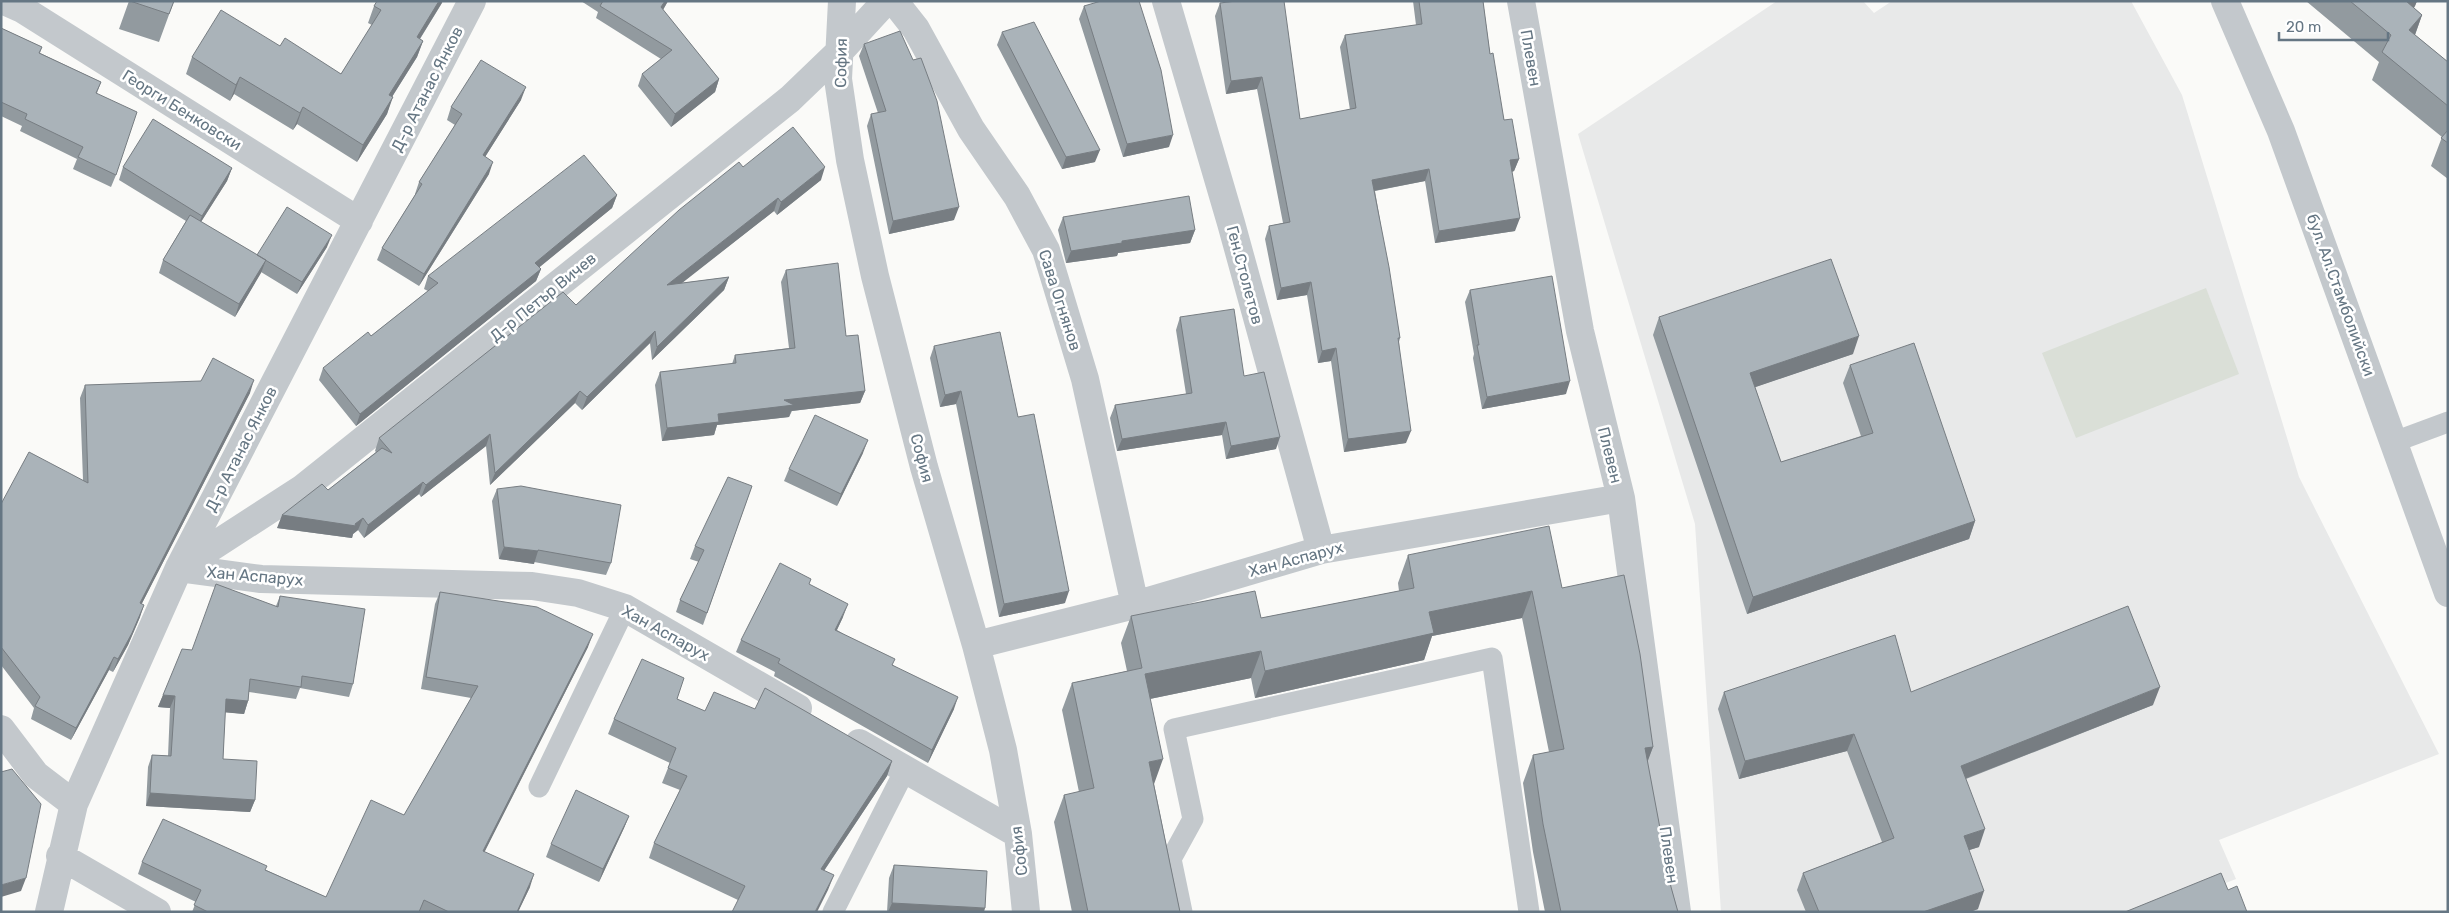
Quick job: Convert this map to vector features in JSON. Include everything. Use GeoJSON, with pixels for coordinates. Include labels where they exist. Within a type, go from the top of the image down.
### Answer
{"type":"FeatureCollection","features":[{"type":"Feature","properties":{"kind":"street","name":"Георги Бенковски"},"geometry":{"type":"LineString","coordinates":[[4,1],[30,14],[360,221]]}},
{"type":"Feature","properties":{"kind":"street","name":"Д-р Атанас Янков"},"geometry":{"type":"LineString","coordinates":[[44,908],[74,804],[179,568],[472,1]]}},
{"type":"Feature","properties":{"kind":"street","name":"София"},"geometry":{"type":"LineString","coordinates":[[842,1],[841,50],[838,79],[850,160],[875,276],[924,467],[976,644],[1003,750],[1018,834],[1026,912]]}},
{"type":"Feature","properties":{"kind":"street","name":"Д-р Петър Вичев"},"geometry":{"type":"LineString","coordinates":[[179,568],[303,488],[790,99],[841,50],[886,1]]}},
{"type":"Feature","properties":{"kind":"street","name":"Сава Огнянов"},"geometry":{"type":"LineString","coordinates":[[894,1],[916,29],[972,129],[1017,196],[1046,250],[1085,379],[1135,605]]}},
{"type":"Feature","properties":{"kind":"street","name":"Ген.Столетов"},"geometry":{"type":"LineString","coordinates":[[1166,1],[1231,223],[1321,550]]}},
{"type":"Feature","properties":{"kind":"street","name":"Плевен"},"geometry":{"type":"LineString","coordinates":[[1521,1],[1580,331],[1621,498],[1677,912]]}},
{"type":"Feature","properties":{"kind":"street","name":"бул. Ал.Стамболийски"},"geometry":{"type":"LineString","coordinates":[[2225,1],[2281,131],[2448,593]]}},
{"type":"Feature","properties":{"kind":"street","name":"Хан Аспарух"},"geometry":{"type":"LineString","coordinates":[[976,644],[1135,605],[1321,550],[1621,498]]}},
{"type":"Feature","properties":{"kind":"street","name":"Хан Аспарух"},"geometry":{"type":"LineString","coordinates":[[179,568],[261,579],[532,586],[578,593],[625,608],[1018,834]]}},
{"type":"Feature","properties":{"kind":"street"},"geometry":{"type":"LineString","coordinates":[[1,729],[36,775],[74,804]]}},
{"type":"Feature","properties":{"kind":"street"},"geometry":{"type":"LineString","coordinates":[[60,856],[157,912]]}},
{"type":"Feature","properties":{"kind":"lane"},"geometry":{"type":"LineString","coordinates":[[2394,442],[2448,422]]}},
{"type":"Feature","properties":{"kind":"lane"},"geometry":{"type":"LineString","coordinates":[[539,786],[625,608]]}},
{"type":"Feature","properties":{"kind":"lane"},"geometry":{"type":"LineString","coordinates":[[1182,912],[1171,859],[1193,819],[1174,729],[1492,658],[1529,912]]}},
{"type":"Feature","properties":{"kind":"lane"},"geometry":{"type":"LineString","coordinates":[[833,912],[906,770]]}},
{"type":"Feature","properties":{"kind":"shaded area"},"geometry":{"type":"Polygon","coordinates":[[[1777,1],[1863,1],[1874,13],[1892,1],[2131,1],[2182,95],[2299,477],[2439,754],[2219,840],[2236,879],[2151,912],[1721,912],[1695,524],[1578,134],[1777,1]]]}},
{"type":"Feature","properties":{"kind":"shaded area"},"geometry":{"type":"Polygon","coordinates":[[[2206,288],[2239,374],[2076,438],[2042,353],[2206,288]]]}},
{"type":"Feature","properties":{"kind":"building"},"geometry":{"type":"Polygon","coordinates":[[[130,1],[174,1],[169,14],[130,1]]]}},
{"type":"Feature","properties":{"kind":"building"},"geometry":{"type":"Polygon","coordinates":[[[377,1],[439,1],[417,37],[423,41],[389,95],[393,97],[363,145],[303,107],[300,113],[240,77],[236,85],[192,57],[221,10],[280,46],[285,38],[341,74],[381,10],[374,6],[377,1]]]}},
{"type":"Feature","properties":{"kind":"building"},"geometry":{"type":"Polygon","coordinates":[[[603,1],[665,1],[661,7],[719,79],[675,114],[642,74],[672,50],[600,6],[603,1]]]}},
{"type":"Feature","properties":{"kind":"building"},"geometry":{"type":"Polygon","coordinates":[[[1101,1],[1139,1],[1161,70],[1173,135],[1127,144],[1084,6],[1101,1]]]}},
{"type":"Feature","properties":{"kind":"building"},"geometry":{"type":"Polygon","coordinates":[[[1284,1],[1300,119],[1356,108],[1345,35],[1422,24],[1419,1],[1483,1],[1490,54],[1493,53],[1504,120],[1512,119],[1519,159],[1510,160],[1520,218],[1439,231],[1429,169],[1372,180],[1389,267],[1411,431],[1348,439],[1336,348],[1322,351],[1311,282],[1281,288],[1269,226],[1290,222],[1262,77],[1231,81],[1220,3],[1284,1]]]}},
{"type":"Feature","properties":{"kind":"building"},"geometry":{"type":"Polygon","coordinates":[[[2350,1],[2406,1],[2422,15],[2409,30],[2448,62],[2448,106],[2382,52],[2391,35],[2350,1]]]}},
{"type":"Feature","properties":{"kind":"building"},"geometry":{"type":"Polygon","coordinates":[[[1034,22],[1100,150],[1066,157],[1002,32],[1034,22]]]}},
{"type":"Feature","properties":{"kind":"building"},"geometry":{"type":"Polygon","coordinates":[[[1,28],[42,47],[39,53],[101,82],[96,93],[137,112],[116,175],[78,157],[83,147],[25,119],[27,114],[1,102],[1,28]]]}},
{"type":"Feature","properties":{"kind":"building"},"geometry":{"type":"Polygon","coordinates":[[[900,31],[913,60],[921,58],[937,101],[959,207],[893,221],[871,114],[886,111],[864,44],[900,31]]]}},
{"type":"Feature","properties":{"kind":"building"},"geometry":{"type":"Polygon","coordinates":[[[481,60],[526,87],[483,155],[493,162],[424,274],[382,248],[422,184],[419,182],[462,114],[451,107],[481,60]]]}},
{"type":"Feature","properties":{"kind":"building"},"geometry":{"type":"Polygon","coordinates":[[[153,119],[232,168],[202,216],[123,167],[153,119]]]}},
{"type":"Feature","properties":{"kind":"building"},"geometry":{"type":"Polygon","coordinates":[[[793,127],[825,167],[781,202],[778,198],[667,285],[729,277],[657,347],[655,331],[587,397],[580,391],[495,473],[490,434],[426,485],[423,482],[368,525],[363,518],[355,524],[356,526],[282,515],[322,484],[328,490],[382,448],[392,453],[379,438],[563,292],[576,305],[679,210],[739,162],[743,167],[793,127]]]}},
{"type":"Feature","properties":{"kind":"building"},"geometry":{"type":"Polygon","coordinates":[[[2448,130],[2448,143],[2441,138],[2448,130]]]}},
{"type":"Feature","properties":{"kind":"building"},"geometry":{"type":"Polygon","coordinates":[[[584,155],[617,195],[535,263],[541,269],[360,414],[323,368],[368,332],[371,336],[438,283],[428,276],[584,155]]]}},
{"type":"Feature","properties":{"kind":"building"},"geometry":{"type":"Polygon","coordinates":[[[1189,196],[1195,230],[1071,251],[1063,217],[1189,196]]]}},
{"type":"Feature","properties":{"kind":"building"},"geometry":{"type":"Polygon","coordinates":[[[287,207],[332,235],[302,282],[257,255],[287,207]]]}},
{"type":"Feature","properties":{"kind":"building"},"geometry":{"type":"Polygon","coordinates":[[[190,215],[266,260],[239,304],[163,260],[190,215]]]}},
{"type":"Feature","properties":{"kind":"building"},"geometry":{"type":"Polygon","coordinates":[[[1831,259],[1859,336],[1750,373],[1781,462],[1873,433],[1850,365],[1914,343],[1975,521],[1753,597],[1659,317],[1831,259]]]}},
{"type":"Feature","properties":{"kind":"building"},"geometry":{"type":"Polygon","coordinates":[[[838,263],[846,336],[858,335],[865,391],[784,400],[794,405],[718,414],[719,422],[667,428],[660,372],[736,363],[735,355],[795,348],[786,270],[838,263]]]}},
{"type":"Feature","properties":{"kind":"building"},"geometry":{"type":"Polygon","coordinates":[[[1552,276],[1570,381],[1487,397],[1477,345],[1479,345],[1470,290],[1552,276]]]}},
{"type":"Feature","properties":{"kind":"building"},"geometry":{"type":"Polygon","coordinates":[[[1234,309],[1244,376],[1264,372],[1280,437],[1231,446],[1226,422],[1122,439],[1115,405],[1192,393],[1180,317],[1234,309]]]}},
{"type":"Feature","properties":{"kind":"building"},"geometry":{"type":"Polygon","coordinates":[[[1000,332],[1018,417],[1034,414],[1069,591],[1004,604],[961,391],[945,395],[934,346],[1000,332]]]}},
{"type":"Feature","properties":{"kind":"building"},"geometry":{"type":"Polygon","coordinates":[[[213,358],[254,380],[140,603],[144,605],[132,633],[118,659],[114,657],[76,728],[35,706],[40,697],[1,647],[1,504],[29,452],[88,483],[85,385],[201,381],[213,358]]]}},
{"type":"Feature","properties":{"kind":"building"},"geometry":{"type":"Polygon","coordinates":[[[815,415],[868,440],[841,494],[789,469],[815,415]]]}},
{"type":"Feature","properties":{"kind":"building"},"geometry":{"type":"Polygon","coordinates":[[[728,477],[752,486],[707,613],[680,600],[704,550],[695,546],[728,477]]]}},
{"type":"Feature","properties":{"kind":"building"},"geometry":{"type":"Polygon","coordinates":[[[521,486],[621,505],[611,563],[538,550],[504,547],[497,489],[521,486]]]}},
{"type":"Feature","properties":{"kind":"building"},"geometry":{"type":"Polygon","coordinates":[[[1549,526],[1562,588],[1624,575],[1640,654],[1653,747],[1645,748],[1671,887],[1678,912],[1561,912],[1543,824],[1533,755],[1564,749],[1532,591],[1429,612],[1434,633],[1265,671],[1261,651],[1145,674],[1163,759],[1149,762],[1180,912],[1088,912],[1064,795],[1094,788],[1072,683],[1142,668],[1131,616],[1255,591],[1261,618],[1414,588],[1408,555],[1549,526]]]}},
{"type":"Feature","properties":{"kind":"building"},"geometry":{"type":"Polygon","coordinates":[[[780,563],[811,579],[809,584],[848,604],[835,630],[895,659],[892,665],[958,697],[932,750],[778,663],[780,659],[741,640],[780,563]]]}},
{"type":"Feature","properties":{"kind":"building"},"geometry":{"type":"Polygon","coordinates":[[[216,584],[278,607],[280,596],[365,609],[353,684],[302,676],[301,687],[250,679],[248,701],[226,699],[223,759],[257,761],[255,800],[150,793],[152,755],[171,756],[175,696],[163,695],[182,649],[192,650],[216,584]]]}},
{"type":"Feature","properties":{"kind":"building"},"geometry":{"type":"Polygon","coordinates":[[[440,592],[537,607],[593,634],[483,851],[534,874],[517,912],[449,912],[424,900],[419,912],[208,912],[194,905],[201,890],[142,862],[163,819],[267,866],[265,870],[326,897],[371,800],[404,815],[478,686],[426,677],[440,592]]]}},
{"type":"Feature","properties":{"kind":"building"},"geometry":{"type":"Polygon","coordinates":[[[2128,606],[2160,687],[1961,766],[1985,829],[1964,836],[1984,891],[1923,912],[1819,912],[1803,873],[1894,838],[1854,734],[1745,761],[1724,692],[1895,635],[1911,692],[2128,606]]]}},
{"type":"Feature","properties":{"kind":"building"},"geometry":{"type":"Polygon","coordinates":[[[642,659],[684,678],[677,699],[705,711],[714,692],[755,709],[765,688],[892,761],[821,869],[834,875],[815,912],[732,912],[745,886],[654,843],[687,776],[668,768],[676,748],[614,719],[642,659]]]}},
{"type":"Feature","properties":{"kind":"building"},"geometry":{"type":"Polygon","coordinates":[[[12,769],[41,804],[26,878],[1,885],[1,772],[12,769]]]}},
{"type":"Feature","properties":{"kind":"building"},"geometry":{"type":"Polygon","coordinates":[[[576,790],[629,816],[603,869],[551,844],[576,790]]]}},
{"type":"Feature","properties":{"kind":"building"},"geometry":{"type":"Polygon","coordinates":[[[894,865],[987,871],[985,908],[892,903],[894,865]]]}},
{"type":"Feature","properties":{"kind":"building"},"geometry":{"type":"Polygon","coordinates":[[[2221,873],[2228,890],[2237,886],[2247,912],[2125,912],[2221,873]]]}}]}
